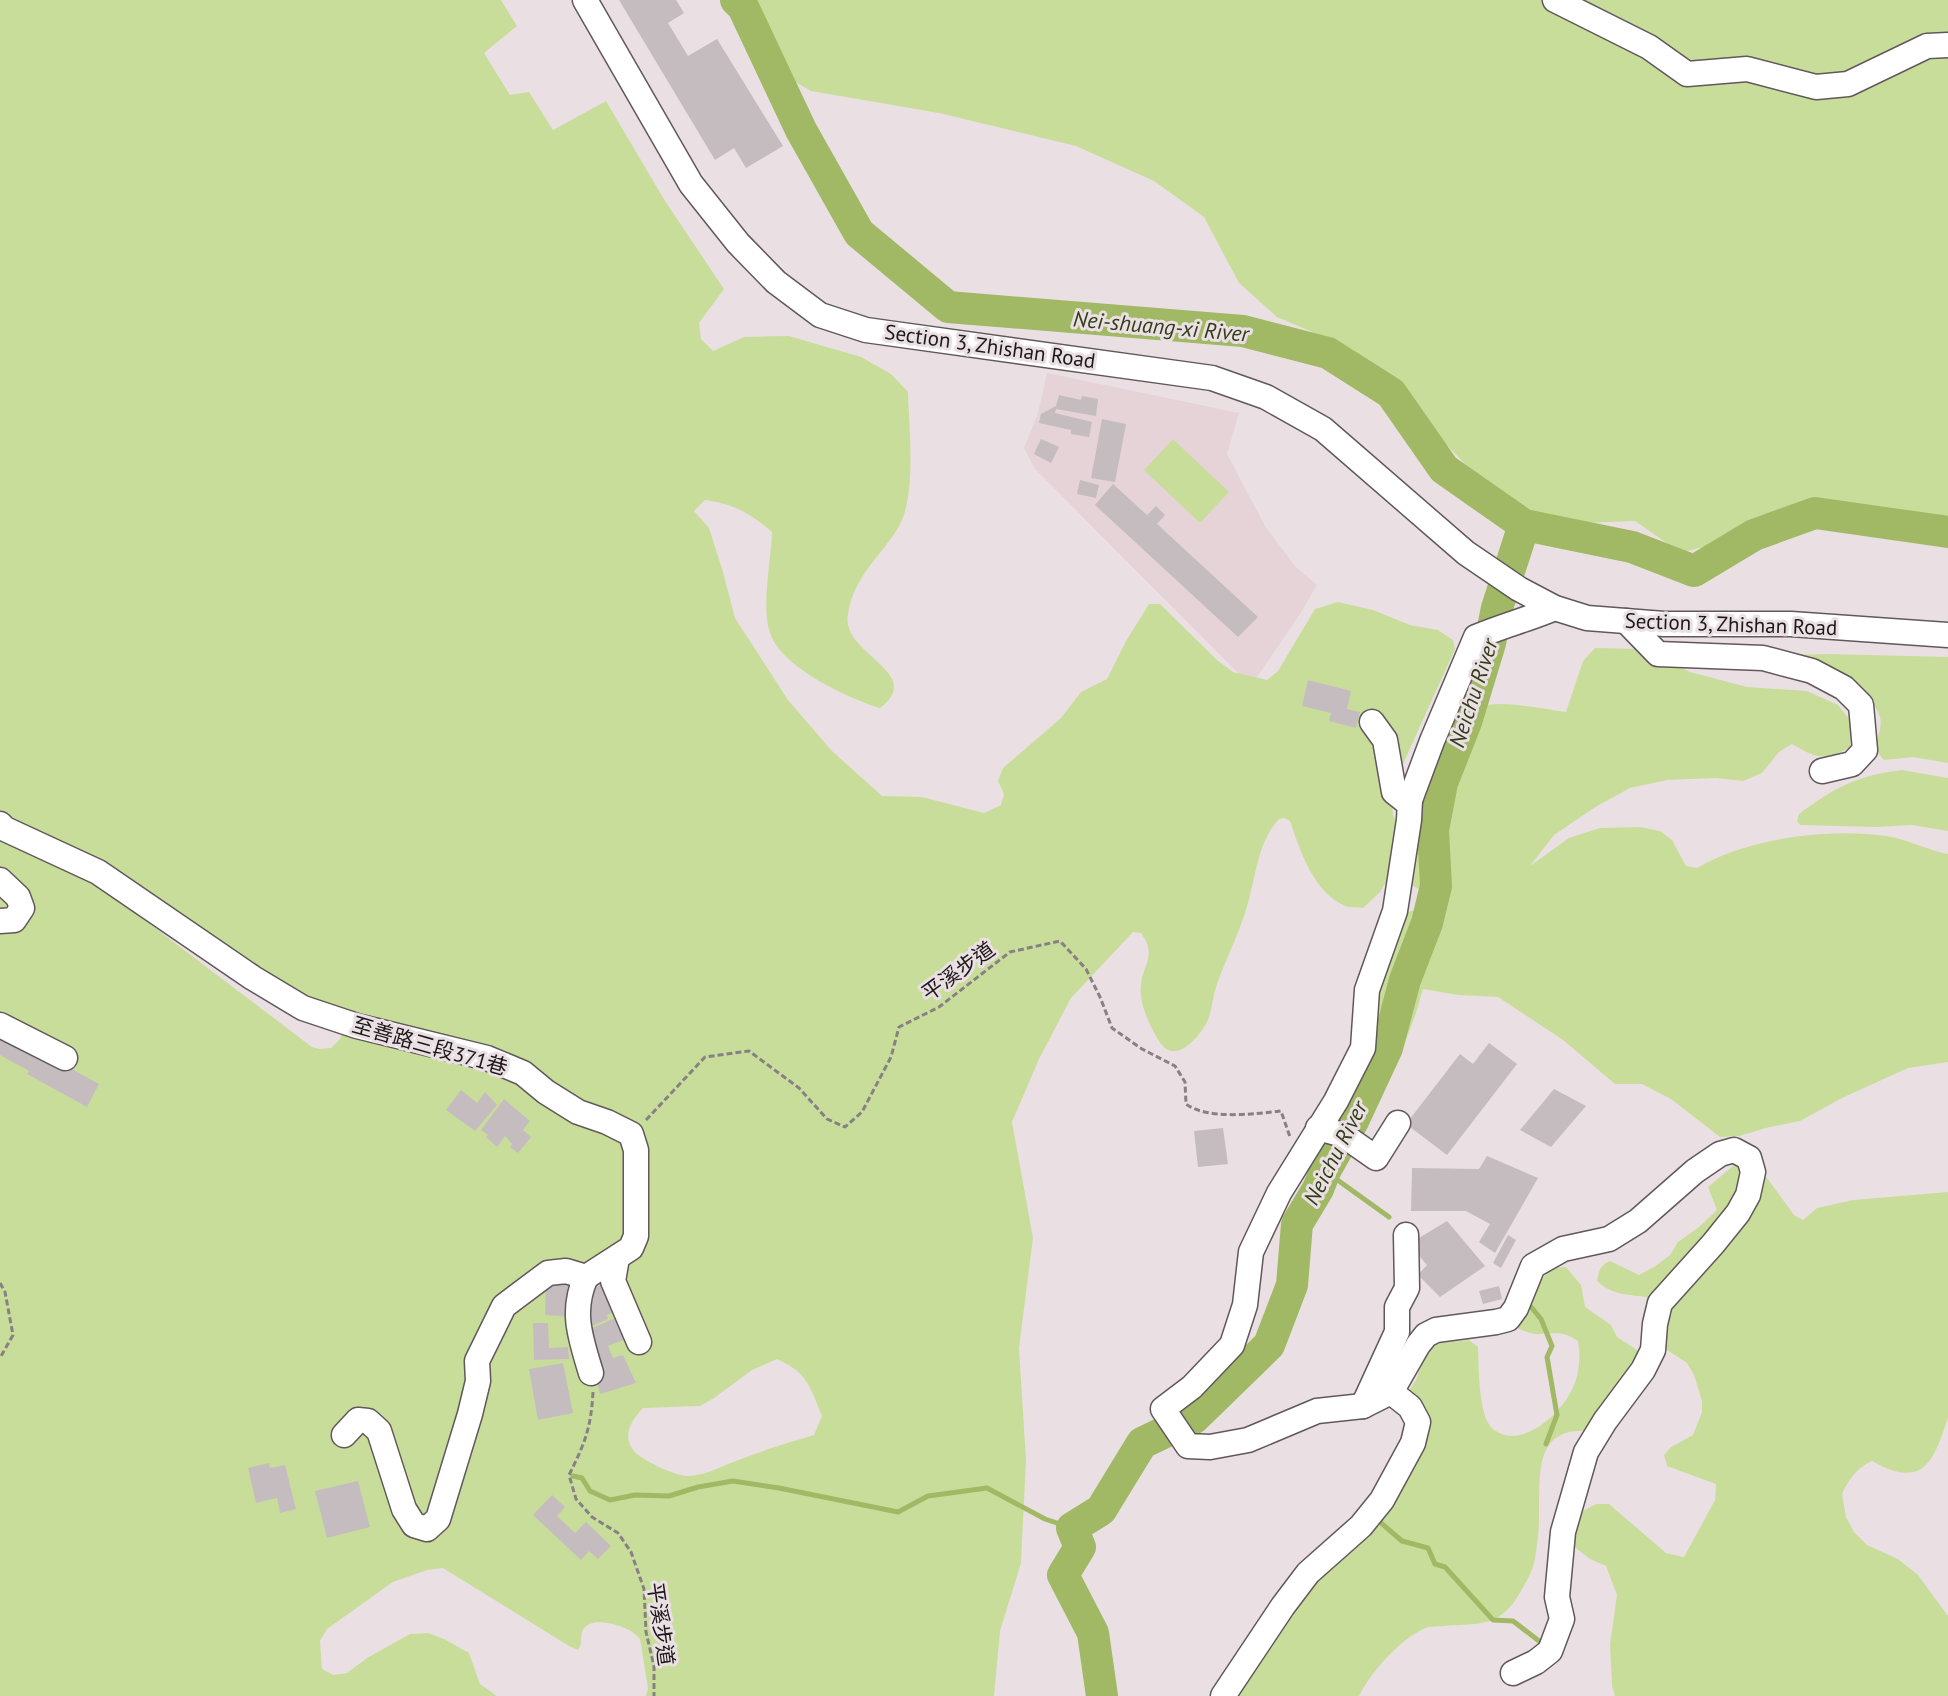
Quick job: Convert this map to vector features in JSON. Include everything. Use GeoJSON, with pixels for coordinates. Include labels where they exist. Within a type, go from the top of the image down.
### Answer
{"type":"FeatureCollection","features":[{"type":"Feature","properties":{"kind":"street","name":"Section 3, Zhishan Road"},"geometry":{"type":"LineString","coordinates":[[585,0],[691,184],[738,243],[776,282],[820,315],[866,330],[1212,378],[1266,397],[1323,429],[1466,553],[1493,573],[1555,608],[1587,618],[1664,624],[1791,624],[1948,635]]}},
{"type":"Feature","properties":{"kind":"street"},"geometry":{"type":"LineString","coordinates":[[1555,0],[1650,47],[1687,74],[1747,69],[1816,87],[1848,84],[1927,46],[1948,45]]}},
{"type":"Feature","properties":{"kind":"street"},"geometry":{"type":"LineString","coordinates":[[1514,1673],[1550,1652],[1562,1619],[1557,1598],[1563,1532],[1586,1452],[1605,1421],[1643,1370],[1653,1350],[1655,1324],[1660,1303],[1713,1244],[1738,1213],[1748,1195],[1753,1173],[1749,1158],[1734,1150],[1720,1154],[1695,1171],[1638,1221],[1609,1239],[1563,1249],[1533,1266],[1516,1308],[1508,1318],[1496,1322],[1436,1330],[1426,1335],[1418,1344],[1391,1392],[1363,1406],[1317,1411],[1248,1440],[1210,1447],[1188,1446],[1163,1409],[1192,1387],[1232,1345],[1245,1305],[1251,1252],[1298,1160],[1336,1101],[1363,1048],[1367,990],[1395,911],[1410,800],[1476,637],[1555,608]]}},
{"type":"Feature","properties":{"kind":"street"},"geometry":{"type":"LineString","coordinates":[[1626,621],[1658,654],[1763,658],[1812,670],[1844,687],[1861,705],[1865,750],[1852,764],[1822,771]]}},
{"type":"Feature","properties":{"kind":"street"},"geometry":{"type":"LineString","coordinates":[[1372,722],[1385,740],[1394,792],[1404,800],[1410,800]]}},
{"type":"Feature","properties":{"kind":"street","name":"至善路三段371巷"},"geometry":{"type":"LineString","coordinates":[[0,824],[5,829],[98,872],[253,978],[303,1008],[357,1026],[487,1058],[523,1073],[546,1092],[578,1112],[632,1134]]}},
{"type":"Feature","properties":{"kind":"street"},"geometry":{"type":"LineString","coordinates":[[0,880],[18,897],[22,908],[14,920],[0,921]]}},
{"type":"Feature","properties":{"kind":"street"},"geometry":{"type":"LineString","coordinates":[[0,1025],[65,1058]]}},
{"type":"Feature","properties":{"kind":"street"},"geometry":{"type":"LineString","coordinates":[[1318,1128],[1343,1136],[1376,1158],[1398,1123]]}},
{"type":"Feature","properties":{"kind":"street"},"geometry":{"type":"LineString","coordinates":[[591,1373],[578,1321],[580,1291],[586,1277],[631,1248],[636,1236],[636,1150],[632,1134]]}},
{"type":"Feature","properties":{"kind":"street"},"geometry":{"type":"LineString","coordinates":[[1363,1406],[1397,1332],[1397,1307],[1407,1288],[1406,1235]]}},
{"type":"Feature","properties":{"kind":"street"},"geometry":{"type":"LineString","coordinates":[[617,1258],[613,1281],[639,1342]]}},
{"type":"Feature","properties":{"kind":"street"},"geometry":{"type":"LineString","coordinates":[[344,1435],[358,1420],[368,1421],[379,1431],[404,1509],[414,1525],[427,1529],[438,1519],[473,1403],[478,1381],[477,1361],[504,1306],[548,1273],[566,1271],[586,1277]]}},
{"type":"Feature","properties":{"kind":"street"},"geometry":{"type":"LineString","coordinates":[[1223,1696],[1282,1606],[1308,1573],[1361,1526],[1382,1500],[1413,1443],[1418,1422],[1410,1407],[1391,1392]]}},
{"type":"Feature","properties":{"kind":"path","name":"平溪步道"},"geometry":{"type":"LineString","coordinates":[[632,1134],[705,1057],[749,1051],[800,1088],[827,1119],[845,1127],[862,1112],[891,1057],[898,1027],[939,1007],[1010,952],[1060,941],[1086,969],[1112,1029],[1142,1049],[1175,1066],[1185,1082],[1186,1104],[1196,1111],[1251,1115],[1281,1111],[1298,1160]]}},
{"type":"Feature","properties":{"kind":"path"},"geometry":{"type":"LineString","coordinates":[[0,1283],[13,1335],[0,1358]]}},
{"type":"Feature","properties":{"kind":"path","name":"平溪步道"},"geometry":{"type":"LineString","coordinates":[[591,1373],[594,1383],[586,1442],[569,1475],[576,1499],[592,1517],[618,1533],[631,1552],[644,1589],[646,1632],[654,1666],[654,1696]]}},
{"type":"Feature","properties":{"kind":"shaded area"},"geometry":{"type":"Polygon","coordinates":[[[1047,373],[1239,413],[1227,454],[1265,526],[1295,566],[1317,585],[1251,686],[1035,469],[1024,448],[1038,413],[1047,373]]]}},
{"type":"Feature","properties":{"kind":"green space"},"geometry":{"type":"Polygon","coordinates":[[[0,0],[501,0],[517,26],[484,53],[510,95],[529,92],[553,130],[606,101],[665,201],[724,289],[699,323],[701,339],[713,351],[744,337],[789,336],[861,357],[891,374],[908,392],[911,462],[908,499],[904,515],[891,539],[862,577],[851,600],[848,614],[849,628],[856,641],[888,673],[894,684],[892,695],[880,708],[850,697],[817,680],[787,658],[777,646],[770,633],[766,611],[772,532],[749,515],[725,504],[705,500],[694,511],[709,528],[735,618],[788,700],[832,751],[882,796],[922,797],[984,813],[1001,805],[1004,794],[998,781],[1003,768],[1061,718],[1081,692],[1107,679],[1126,641],[1149,604],[1160,604],[1217,660],[1233,672],[1267,680],[1278,671],[1315,609],[1338,602],[1373,610],[1410,625],[1438,630],[1453,640],[1455,649],[1403,764],[1392,802],[1393,815],[1401,833],[1392,871],[1380,892],[1363,908],[1347,907],[1334,900],[1324,891],[1309,869],[1290,821],[1284,818],[1279,819],[1262,847],[1246,910],[1217,984],[1208,1020],[1188,1046],[1181,1050],[1167,1050],[1149,1023],[1141,999],[1141,984],[1149,953],[1141,933],[1133,932],[1071,998],[1039,1059],[1012,1122],[1033,1238],[1019,1348],[1026,1460],[1021,1563],[1000,1631],[994,1696],[646,1696],[648,1688],[640,1639],[630,1631],[604,1622],[590,1624],[582,1632],[578,1650],[443,1568],[427,1570],[393,1582],[327,1629],[320,1641],[322,1669],[333,1675],[347,1673],[367,1658],[410,1634],[428,1633],[469,1653],[480,1684],[497,1696],[0,1696],[0,832],[89,878],[312,1047],[331,1048],[340,1039],[343,1029],[334,1011],[208,941],[0,814],[0,0]],[[777,1359],[752,1370],[700,1406],[643,1408],[630,1428],[628,1440],[630,1445],[638,1455],[651,1463],[687,1476],[709,1472],[814,1435],[822,1416],[807,1382],[787,1364],[777,1359]]]}},
{"type":"Feature","properties":{"kind":"green space"},"geometry":{"type":"Polygon","coordinates":[[[747,0],[1948,0],[1948,519],[1885,507],[1836,501],[1789,510],[1743,524],[1717,543],[1681,553],[1635,521],[1581,523],[1534,515],[1481,481],[1444,442],[1402,388],[1352,349],[1277,317],[1239,283],[1204,217],[1154,181],[1076,146],[939,113],[811,91],[790,79],[767,24],[747,0]]]}},
{"type":"Feature","properties":{"kind":"green space"},"geometry":{"type":"Polygon","coordinates":[[[1173,439],[1229,492],[1200,523],[1144,470],[1173,439]]]}},
{"type":"Feature","properties":{"kind":"green space"},"geometry":{"type":"Polygon","coordinates":[[[1595,648],[1643,649],[1690,672],[1747,687],[1807,691],[1838,705],[1852,723],[1850,747],[1834,755],[1821,756],[1792,744],[1779,752],[1762,773],[1743,781],[1716,778],[1667,780],[1630,788],[1597,806],[1554,835],[1530,866],[1569,838],[1600,828],[1640,827],[1660,831],[1672,840],[1686,866],[1697,868],[1740,849],[1764,843],[1839,833],[1886,836],[1948,854],[1948,1062],[1908,1068],[1842,1098],[1800,1121],[1739,1136],[1720,1137],[1671,1099],[1642,1084],[1615,1084],[1563,1040],[1498,997],[1459,995],[1423,989],[1404,1045],[1366,1103],[1358,1097],[1352,1085],[1374,992],[1400,915],[1414,910],[1437,912],[1445,907],[1447,900],[1410,884],[1410,869],[1433,779],[1453,733],[1465,717],[1479,707],[1488,705],[1522,705],[1566,712],[1583,661],[1595,648]]]}},
{"type":"Feature","properties":{"kind":"green space"},"geometry":{"type":"Polygon","coordinates":[[[1780,655],[1948,657],[1948,763],[1913,757],[1884,760],[1877,749],[1880,717],[1865,695],[1837,678],[1780,655]]]}},
{"type":"Feature","properties":{"kind":"green space"},"geometry":{"type":"Polygon","coordinates":[[[1902,770],[1948,778],[1948,831],[1912,825],[1877,827],[1800,825],[1797,821],[1799,814],[1847,784],[1859,779],[1902,770]]]}},
{"type":"Feature","properties":{"kind":"green space"},"geometry":{"type":"Polygon","coordinates":[[[1742,1163],[1767,1178],[1794,1215],[1803,1220],[1817,1208],[1853,1200],[1948,1192],[1948,1417],[1943,1433],[1924,1467],[1915,1472],[1903,1473],[1872,1461],[1854,1474],[1842,1494],[1846,1517],[1854,1532],[1867,1545],[1898,1559],[1918,1575],[1948,1616],[1948,1696],[1615,1696],[1612,1686],[1610,1644],[1617,1595],[1606,1566],[1590,1559],[1573,1546],[1573,1532],[1581,1512],[1596,1504],[1609,1504],[1666,1553],[1684,1557],[1715,1500],[1716,1484],[1667,1466],[1664,1455],[1671,1447],[1693,1435],[1702,1412],[1702,1401],[1694,1375],[1687,1363],[1661,1346],[1662,1332],[1672,1314],[1671,1305],[1610,1290],[1597,1281],[1598,1274],[1602,1266],[1610,1261],[1639,1275],[1670,1255],[1678,1242],[1717,1210],[1708,1187],[1733,1166],[1742,1163]]]}},
{"type":"Feature","properties":{"kind":"green space"},"geometry":{"type":"Polygon","coordinates":[[[1566,1267],[1581,1285],[1585,1307],[1611,1325],[1617,1337],[1640,1352],[1641,1360],[1588,1431],[1570,1432],[1557,1438],[1548,1447],[1540,1473],[1539,1528],[1534,1564],[1510,1607],[1494,1619],[1485,1622],[1425,1628],[1405,1641],[1387,1658],[1359,1696],[1234,1696],[1311,1589],[1405,1474],[1406,1395],[1416,1380],[1426,1353],[1432,1344],[1469,1340],[1478,1347],[1480,1391],[1484,1414],[1493,1429],[1503,1435],[1525,1434],[1546,1421],[1563,1404],[1577,1376],[1578,1341],[1563,1334],[1529,1333],[1519,1329],[1516,1321],[1539,1282],[1552,1268],[1566,1267]]]}},
{"type":"Feature","properties":{"kind":"building"},"geometry":{"type":"Polygon","coordinates":[[[619,0],[676,0],[684,13],[668,23],[688,56],[717,39],[783,146],[746,168],[734,148],[715,160],[619,0]]]}},
{"type":"Feature","properties":{"kind":"building"},"geometry":{"type":"Polygon","coordinates":[[[1059,395],[1081,400],[1082,396],[1098,399],[1096,416],[1056,409],[1055,413],[1092,422],[1089,437],[1071,434],[1071,430],[1039,423],[1041,414],[1056,406],[1059,395]]]}},
{"type":"Feature","properties":{"kind":"building"},"geometry":{"type":"Polygon","coordinates":[[[1102,419],[1126,424],[1115,482],[1091,478],[1102,419]]]}},
{"type":"Feature","properties":{"kind":"building"},"geometry":{"type":"Polygon","coordinates":[[[1041,439],[1059,447],[1051,463],[1034,454],[1041,439]]]}},
{"type":"Feature","properties":{"kind":"building"},"geometry":{"type":"Polygon","coordinates":[[[1080,480],[1099,485],[1096,498],[1077,494],[1080,480]]]}},
{"type":"Feature","properties":{"kind":"building"},"geometry":{"type":"Polygon","coordinates":[[[1113,484],[1147,515],[1156,506],[1165,515],[1157,524],[1258,617],[1238,637],[1095,505],[1113,484]]]}},
{"type":"Feature","properties":{"kind":"building"},"geometry":{"type":"Polygon","coordinates":[[[1308,680],[1351,691],[1347,709],[1360,712],[1356,728],[1329,721],[1331,713],[1302,706],[1308,680]]]}},
{"type":"Feature","properties":{"kind":"building"},"geometry":{"type":"Polygon","coordinates":[[[0,1030],[99,1084],[87,1107],[27,1074],[29,1071],[0,1055],[0,1030]]]}},
{"type":"Feature","properties":{"kind":"building"},"geometry":{"type":"Polygon","coordinates":[[[1489,1043],[1517,1064],[1447,1155],[1406,1124],[1460,1054],[1473,1064],[1489,1043]]]}},
{"type":"Feature","properties":{"kind":"building"},"geometry":{"type":"Polygon","coordinates":[[[1554,1089],[1586,1106],[1551,1147],[1520,1130],[1554,1089]]]}},
{"type":"Feature","properties":{"kind":"building"},"geometry":{"type":"Polygon","coordinates":[[[461,1090],[477,1103],[485,1092],[497,1105],[475,1131],[446,1110],[461,1090]]]}},
{"type":"Feature","properties":{"kind":"building"},"geometry":{"type":"Polygon","coordinates":[[[504,1099],[530,1121],[523,1130],[531,1137],[518,1153],[510,1147],[512,1144],[505,1136],[497,1147],[481,1130],[504,1099]]]}},
{"type":"Feature","properties":{"kind":"building"},"geometry":{"type":"Polygon","coordinates":[[[1223,1128],[1228,1164],[1198,1167],[1194,1131],[1223,1128]]]}},
{"type":"Feature","properties":{"kind":"building"},"geometry":{"type":"Polygon","coordinates":[[[1487,1156],[1538,1178],[1495,1253],[1479,1242],[1490,1224],[1466,1211],[1411,1211],[1412,1168],[1479,1169],[1487,1156]]]}},
{"type":"Feature","properties":{"kind":"building"},"geometry":{"type":"Polygon","coordinates":[[[1447,1221],[1485,1266],[1440,1297],[1418,1275],[1427,1265],[1409,1244],[1447,1221]]]}},
{"type":"Feature","properties":{"kind":"building"},"geometry":{"type":"Polygon","coordinates":[[[1508,1235],[1516,1240],[1501,1268],[1493,1263],[1508,1235]]]}},
{"type":"Feature","properties":{"kind":"building"},"geometry":{"type":"Polygon","coordinates":[[[576,1281],[573,1317],[545,1315],[546,1282],[576,1281]]]}},
{"type":"Feature","properties":{"kind":"building"},"geometry":{"type":"Polygon","coordinates":[[[604,1284],[614,1312],[607,1315],[608,1319],[589,1327],[581,1293],[604,1284]]]}},
{"type":"Feature","properties":{"kind":"building"},"geometry":{"type":"Polygon","coordinates":[[[1499,1286],[1502,1299],[1483,1304],[1479,1291],[1499,1286]]]}},
{"type":"Feature","properties":{"kind":"building"},"geometry":{"type":"Polygon","coordinates":[[[622,1315],[631,1337],[608,1346],[613,1358],[623,1355],[636,1383],[600,1394],[583,1332],[622,1315]]]}},
{"type":"Feature","properties":{"kind":"building"},"geometry":{"type":"Polygon","coordinates":[[[533,1323],[548,1323],[549,1348],[568,1347],[569,1359],[534,1360],[533,1323]]]}},
{"type":"Feature","properties":{"kind":"building"},"geometry":{"type":"Polygon","coordinates":[[[563,1363],[573,1413],[538,1420],[529,1369],[563,1363]]]}},
{"type":"Feature","properties":{"kind":"building"},"geometry":{"type":"Polygon","coordinates":[[[269,1463],[270,1468],[285,1465],[296,1509],[280,1513],[277,1498],[256,1503],[248,1468],[269,1463]]]}},
{"type":"Feature","properties":{"kind":"building"},"geometry":{"type":"Polygon","coordinates":[[[358,1481],[370,1527],[327,1538],[315,1491],[358,1481]]]}},
{"type":"Feature","properties":{"kind":"building"},"geometry":{"type":"Polygon","coordinates":[[[552,1495],[565,1507],[557,1516],[575,1533],[586,1522],[611,1546],[598,1559],[589,1551],[581,1560],[533,1515],[552,1495]]]}},
{"type":"Feature","properties":{"kind":"waterway","name":"Nei-shuang-xi River"},"geometry":{"type":"LineString","coordinates":[[736,0],[743,7],[801,130],[859,233],[948,307],[1243,331],[1328,353],[1391,393],[1444,469],[1524,525],[1632,547],[1694,571],[1754,535],[1815,513],[1948,532]]}},
{"type":"Feature","properties":{"kind":"waterway","name":"Neichu River"},"geometry":{"type":"LineString","coordinates":[[1102,1696],[1093,1633],[1063,1575],[1080,1547],[1072,1528],[1101,1510],[1142,1443],[1194,1418],[1269,1345],[1292,1285],[1297,1224],[1353,1121],[1387,1048],[1405,980],[1427,923],[1436,886],[1433,830],[1442,783],[1466,722],[1490,643],[1497,608],[1524,525]]}},
{"type":"Feature","properties":{"kind":"waterway"},"geometry":{"type":"LineString","coordinates":[[1325,1171],[1389,1217]]}},
{"type":"Feature","properties":{"kind":"waterway"},"geometry":{"type":"LineString","coordinates":[[1527,1302],[1541,1319],[1552,1346],[1547,1357],[1557,1415],[1546,1444]]}},
{"type":"Feature","properties":{"kind":"waterway"},"geometry":{"type":"LineString","coordinates":[[573,1476],[582,1478],[590,1491],[610,1500],[635,1495],[669,1496],[698,1487],[733,1481],[898,1512],[928,1496],[987,1488],[1045,1519],[1072,1528]]}},
{"type":"Feature","properties":{"kind":"waterway"},"geometry":{"type":"LineString","coordinates":[[1380,1522],[1402,1541],[1428,1548],[1435,1564],[1445,1567],[1493,1620],[1513,1621],[1539,1641]]}}]}
